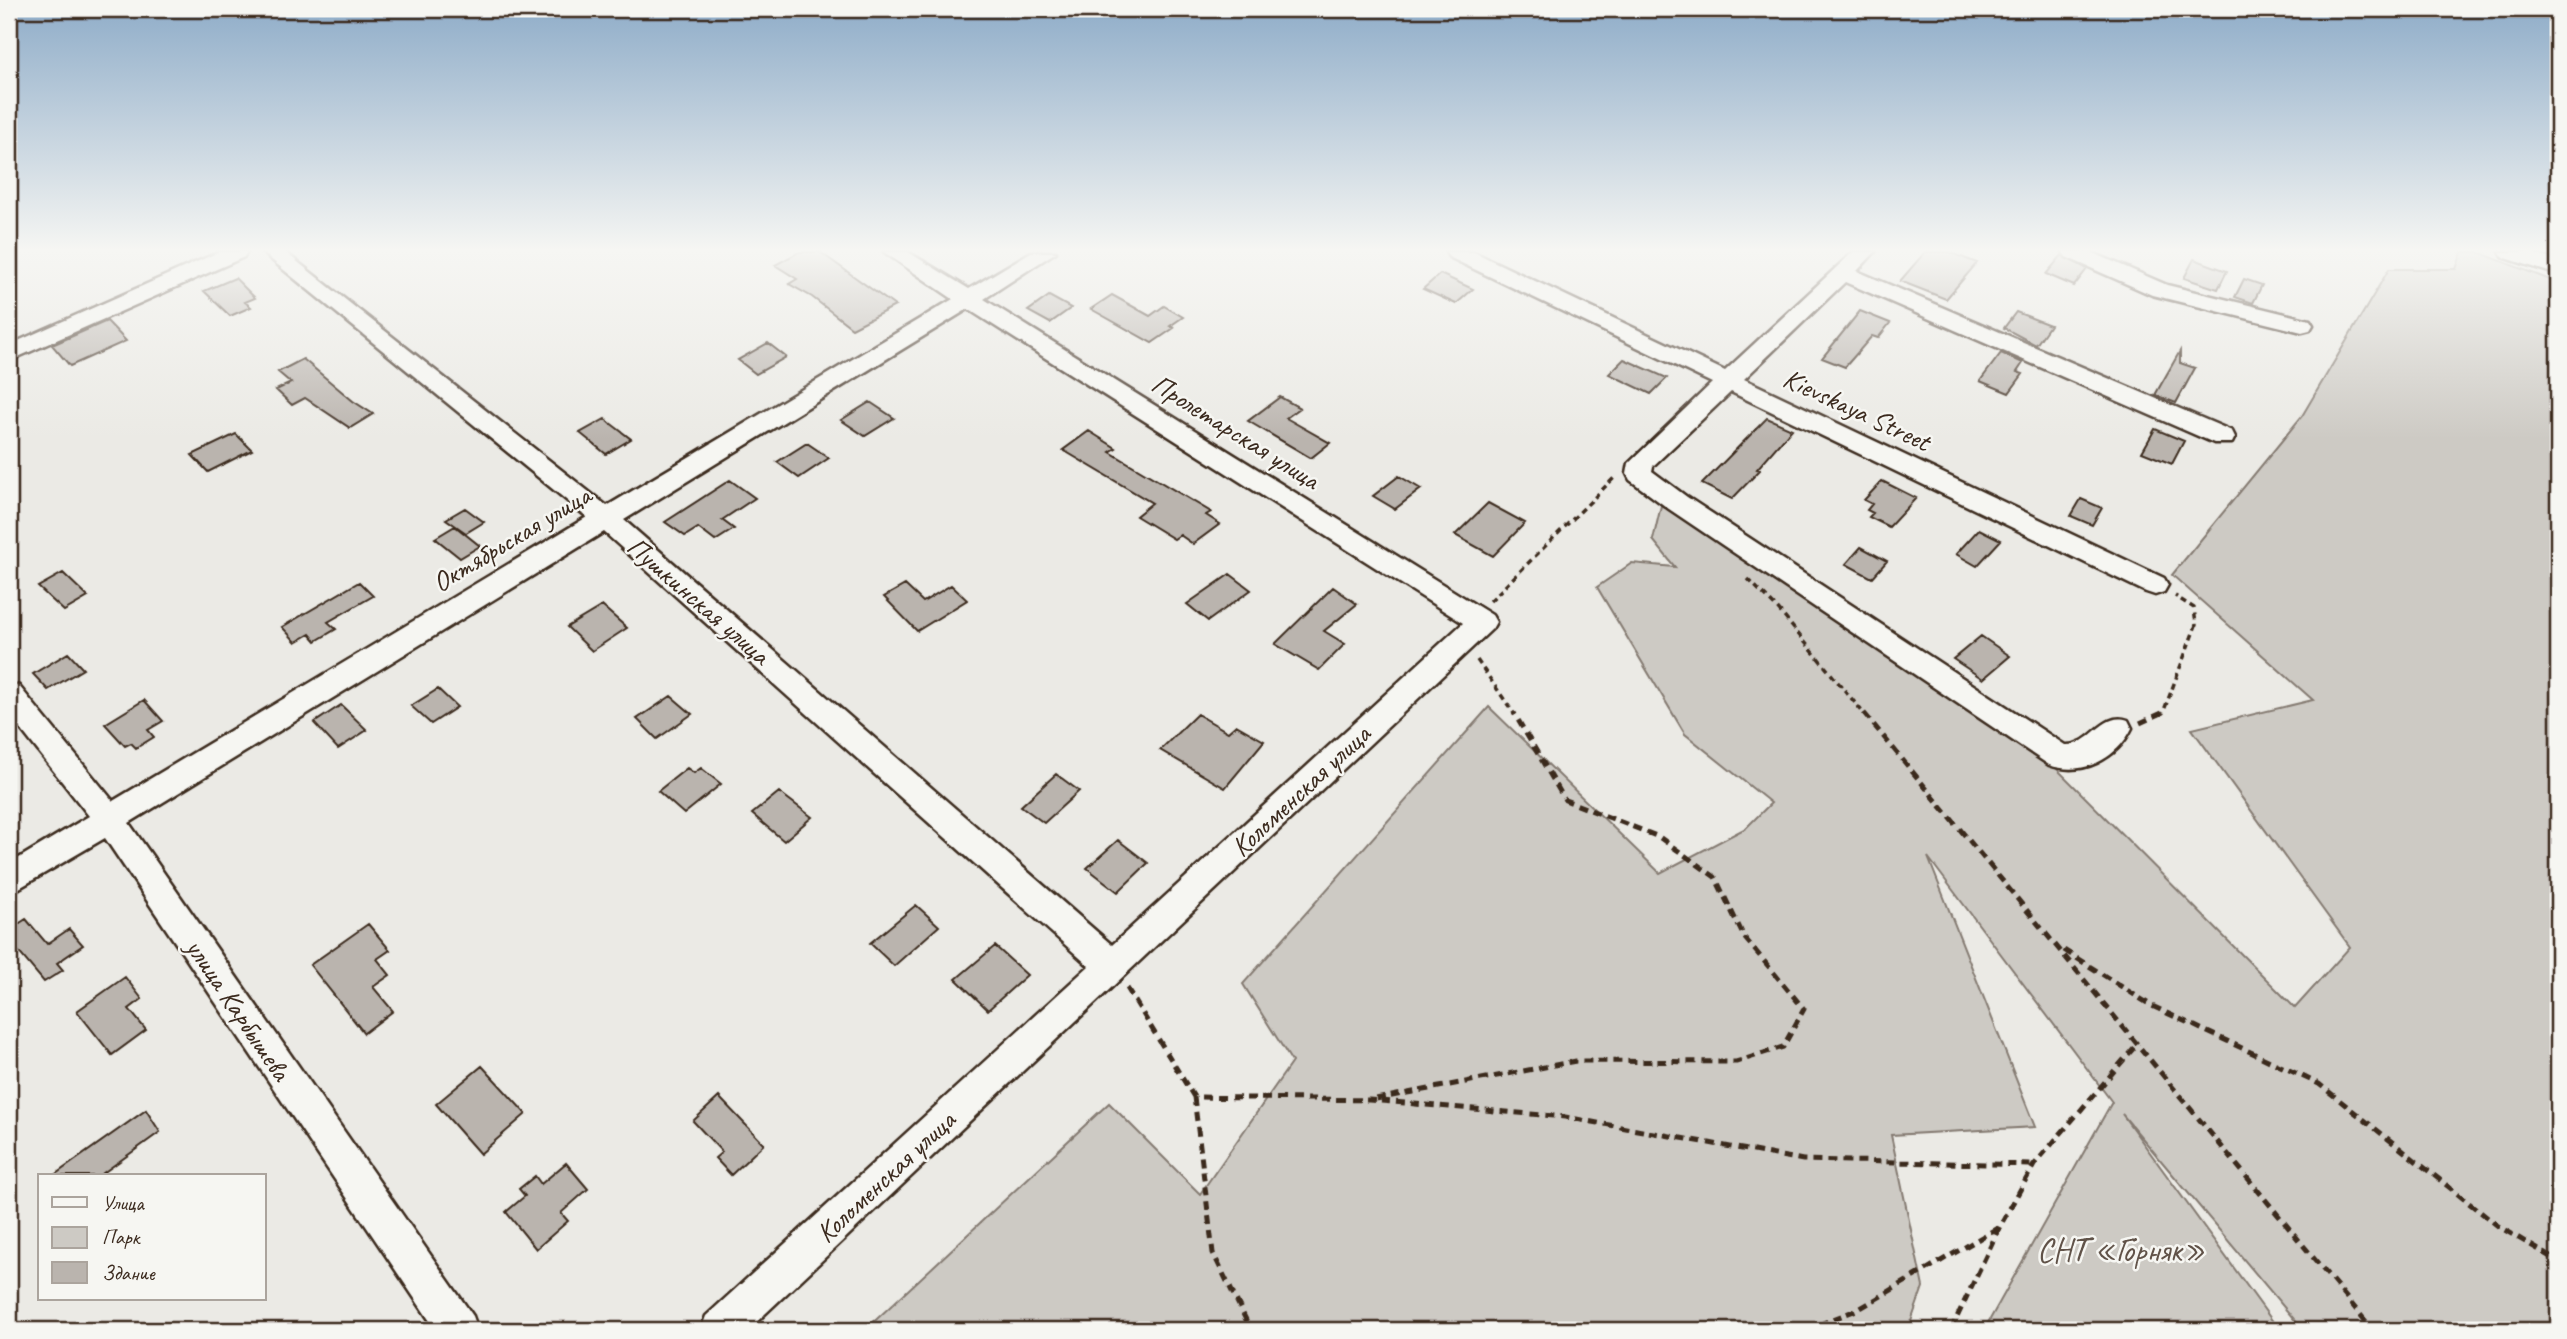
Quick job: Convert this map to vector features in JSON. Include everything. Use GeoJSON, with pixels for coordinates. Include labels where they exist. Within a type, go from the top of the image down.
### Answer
{"type":"FeatureCollection","features":[{"type":"Feature","properties":{"kind":"street"},"geometry":{"type":"LineString","coordinates":[[9,354],[97,314]]}},
{"type":"Feature","properties":{"kind":"street","name":"Пушкинская улица"},"geometry":{"type":"LineString","coordinates":[[350,314],[605,518],[1112,965]]}},
{"type":"Feature","properties":{"kind":"street","name":"Октябрьская улица"},"geometry":{"type":"LineString","coordinates":[[9,880],[944,314]]}},
{"type":"Feature","properties":{"kind":"street","name":"Пролетарская улица"},"geometry":{"type":"LineString","coordinates":[[997,314],[1469,628]]}},
{"type":"Feature","properties":{"kind":"street","name":"Kievskaya Street"},"geometry":{"type":"LineString","coordinates":[[1593,314],[1728,383],[2155,585]]}},
{"type":"Feature","properties":{"kind":"street"},"geometry":{"type":"LineString","coordinates":[[1799,314],[1641,463],[1639,474],[1678,503],[2059,757],[2076,760],[2088,756],[2118,728]]}},
{"type":"Feature","properties":{"kind":"street"},"geometry":{"type":"LineString","coordinates":[[1938,314],[2223,437]]}},
{"type":"Feature","properties":{"kind":"street"},"geometry":{"type":"LineString","coordinates":[[2259,314],[2302,325]]}},
{"type":"Feature","properties":{"kind":"street","name":"Коломенская улица"},"geometry":{"type":"LineString","coordinates":[[720,1330],[1469,628]]}},
{"type":"Feature","properties":{"kind":"street","name":"улица Карбышева"},"geometry":{"type":"LineString","coordinates":[[9,694],[109,819],[460,1330]]}},
{"type":"Feature","properties":{"kind":"path"},"geometry":{"type":"LineString","coordinates":[[1369,1100],[1576,1062],[1737,1062],[1783,1047],[1804,1009],[1744,937],[1715,877],[1659,837],[1565,800],[1510,707],[1469,628],[1622,470],[1641,463]]}},
{"type":"Feature","properties":{"kind":"path"},"geometry":{"type":"LineString","coordinates":[[1737,569],[1776,607],[2138,1042],[2373,1330]]}},
{"type":"Feature","properties":{"kind":"path"},"geometry":{"type":"LineString","coordinates":[[2118,728],[2146,721],[2163,713],[2196,625],[2194,608],[2155,585]]}},
{"type":"Feature","properties":{"kind":"path"},"geometry":{"type":"LineString","coordinates":[[2058,946],[2152,1006],[2319,1084],[2498,1226],[2558,1261]]}},
{"type":"Feature","properties":{"kind":"path"},"geometry":{"type":"LineString","coordinates":[[1112,965],[1194,1097],[1213,1253],[1251,1330]]}},
{"type":"Feature","properties":{"kind":"path"},"geometry":{"type":"LineString","coordinates":[[1951,1330],[2000,1226],[2034,1165],[2138,1042]]}},
{"type":"Feature","properties":{"kind":"path"},"geometry":{"type":"LineString","coordinates":[[1194,1097],[1369,1100],[1565,1117],[1803,1160],[2034,1165]]}},
{"type":"Feature","properties":{"kind":"path"},"geometry":{"type":"LineString","coordinates":[[1805,1330],[1859,1309],[2000,1226]]}},
{"type":"Feature","properties":{"kind":"green space","name":"СНТ «Горняк»"},"geometry":{"type":"Polygon","coordinates":[[[2362,314],[2558,314],[2558,1330],[2303,1330],[2122,1114],[2279,1330],[1984,1330],[2112,1102],[1928,857],[2035,1127],[1891,1135],[1923,1287],[1908,1330],[865,1330],[1109,1103],[1200,1194],[1292,1062],[1243,984],[1489,707],[1660,873],[1746,828],[1771,803],[1685,734],[1597,587],[1632,563],[1675,567],[1653,540],[1663,497],[2050,762],[2295,1008],[2350,947],[2192,729],[2313,700],[2172,575],[2302,416],[2362,314]]]}},
{"type":"Feature","properties":{"kind":"building"},"geometry":{"type":"Polygon","coordinates":[[[835,314],[878,314],[852,328],[835,314]]]}},
{"type":"Feature","properties":{"kind":"building"},"geometry":{"type":"Polygon","coordinates":[[[1034,314],[1062,314],[1050,323],[1034,314]]]}},
{"type":"Feature","properties":{"kind":"building"},"geometry":{"type":"Polygon","coordinates":[[[1101,314],[1179,314],[1183,317],[1170,326],[1174,328],[1152,343],[1101,314]]]}},
{"type":"Feature","properties":{"kind":"building"},"geometry":{"type":"Polygon","coordinates":[[[1857,314],[1869,314],[1890,323],[1878,338],[1872,336],[1845,367],[1822,358],[1857,314]]]}},
{"type":"Feature","properties":{"kind":"building"},"geometry":{"type":"Polygon","coordinates":[[[2014,314],[2023,314],[2050,325],[2036,345],[2004,328],[2014,314]]]}},
{"type":"Feature","properties":{"kind":"building"},"geometry":{"type":"Polygon","coordinates":[[[107,321],[126,341],[70,366],[52,345],[107,321]]]}},
{"type":"Feature","properties":{"kind":"building"},"geometry":{"type":"Polygon","coordinates":[[[768,343],[786,357],[756,374],[738,360],[768,343]]]}},
{"type":"Feature","properties":{"kind":"building"},"geometry":{"type":"Polygon","coordinates":[[[2180,351],[2180,363],[2195,368],[2176,403],[2155,395],[2180,351]]]}},
{"type":"Feature","properties":{"kind":"building"},"geometry":{"type":"Polygon","coordinates":[[[2001,353],[2023,363],[2017,372],[2023,374],[2009,393],[1980,381],[2001,353]]]}},
{"type":"Feature","properties":{"kind":"building"},"geometry":{"type":"Polygon","coordinates":[[[303,359],[353,401],[373,414],[350,428],[305,398],[292,405],[276,390],[291,383],[278,372],[303,359]]]}},
{"type":"Feature","properties":{"kind":"building"},"geometry":{"type":"Polygon","coordinates":[[[1624,359],[1667,378],[1651,394],[1609,374],[1624,359]]]}},
{"type":"Feature","properties":{"kind":"building"},"geometry":{"type":"Polygon","coordinates":[[[1280,397],[1300,408],[1286,418],[1330,443],[1311,458],[1248,421],[1280,397]]]}},
{"type":"Feature","properties":{"kind":"building"},"geometry":{"type":"Polygon","coordinates":[[[870,402],[894,418],[865,436],[841,420],[870,402]]]}},
{"type":"Feature","properties":{"kind":"building"},"geometry":{"type":"Polygon","coordinates":[[[1767,418],[1792,429],[1757,469],[1760,470],[1732,499],[1702,484],[1767,418]]]}},
{"type":"Feature","properties":{"kind":"building"},"geometry":{"type":"Polygon","coordinates":[[[605,419],[631,439],[606,454],[580,433],[605,419]]]}},
{"type":"Feature","properties":{"kind":"building"},"geometry":{"type":"Polygon","coordinates":[[[2155,429],[2184,441],[2172,464],[2142,452],[2155,429]]]}},
{"type":"Feature","properties":{"kind":"building"},"geometry":{"type":"Polygon","coordinates":[[[1089,431],[1116,448],[1110,452],[1211,512],[1206,515],[1220,524],[1193,544],[1180,535],[1174,539],[1136,516],[1152,503],[1063,450],[1089,431]]]}},
{"type":"Feature","properties":{"kind":"building"},"geometry":{"type":"Polygon","coordinates":[[[236,434],[252,450],[208,472],[192,455],[236,434]]]}},
{"type":"Feature","properties":{"kind":"building"},"geometry":{"type":"Polygon","coordinates":[[[807,443],[829,458],[799,478],[777,462],[807,443]]]}},
{"type":"Feature","properties":{"kind":"building"},"geometry":{"type":"Polygon","coordinates":[[[1399,476],[1421,489],[1395,509],[1373,496],[1399,476]]]}},
{"type":"Feature","properties":{"kind":"building"},"geometry":{"type":"Polygon","coordinates":[[[730,480],[755,498],[722,520],[734,529],[715,541],[698,528],[685,536],[665,522],[730,480]]]}},
{"type":"Feature","properties":{"kind":"building"},"geometry":{"type":"Polygon","coordinates":[[[1882,481],[1916,498],[1889,527],[1869,517],[1873,513],[1867,510],[1872,504],[1864,500],[1882,481]]]}},
{"type":"Feature","properties":{"kind":"building"},"geometry":{"type":"Polygon","coordinates":[[[2081,499],[2102,508],[2092,525],[2071,516],[2081,499]]]}},
{"type":"Feature","properties":{"kind":"building"},"geometry":{"type":"Polygon","coordinates":[[[1488,503],[1525,523],[1493,556],[1455,535],[1488,503]]]}},
{"type":"Feature","properties":{"kind":"building"},"geometry":{"type":"Polygon","coordinates":[[[465,508],[484,522],[466,533],[446,519],[465,508]]]}},
{"type":"Feature","properties":{"kind":"building"},"geometry":{"type":"Polygon","coordinates":[[[455,526],[480,546],[460,558],[435,538],[455,526]]]}},
{"type":"Feature","properties":{"kind":"building"},"geometry":{"type":"Polygon","coordinates":[[[1979,529],[2001,540],[1977,566],[1956,554],[1979,529]]]}},
{"type":"Feature","properties":{"kind":"building"},"geometry":{"type":"Polygon","coordinates":[[[1861,547],[1887,561],[1872,578],[1846,564],[1861,547]]]}},
{"type":"Feature","properties":{"kind":"building"},"geometry":{"type":"Polygon","coordinates":[[[63,573],[88,597],[64,611],[38,587],[63,573]]]}},
{"type":"Feature","properties":{"kind":"building"},"geometry":{"type":"Polygon","coordinates":[[[1230,574],[1251,590],[1208,621],[1187,604],[1230,574]]]}},
{"type":"Feature","properties":{"kind":"building"},"geometry":{"type":"Polygon","coordinates":[[[359,582],[373,596],[328,622],[336,629],[316,641],[310,634],[296,642],[282,627],[359,582]]]}},
{"type":"Feature","properties":{"kind":"building"},"geometry":{"type":"Polygon","coordinates":[[[905,585],[923,602],[951,585],[967,600],[917,631],[884,597],[905,585]]]}},
{"type":"Feature","properties":{"kind":"building"},"geometry":{"type":"Polygon","coordinates":[[[1333,587],[1357,604],[1324,631],[1345,644],[1319,670],[1275,644],[1333,587]]]}},
{"type":"Feature","properties":{"kind":"building"},"geometry":{"type":"Polygon","coordinates":[[[602,606],[627,628],[592,651],[567,627],[602,606]]]}},
{"type":"Feature","properties":{"kind":"building"},"geometry":{"type":"Polygon","coordinates":[[[1981,636],[2010,656],[1983,679],[1953,659],[1981,636]]]}},
{"type":"Feature","properties":{"kind":"building"},"geometry":{"type":"Polygon","coordinates":[[[68,653],[83,669],[48,690],[33,674],[68,653]]]}},
{"type":"Feature","properties":{"kind":"building"},"geometry":{"type":"Polygon","coordinates":[[[438,689],[457,707],[431,724],[411,706],[438,689]]]}},
{"type":"Feature","properties":{"kind":"building"},"geometry":{"type":"Polygon","coordinates":[[[671,696],[692,714],[657,739],[637,719],[671,696]]]}},
{"type":"Feature","properties":{"kind":"building"},"geometry":{"type":"Polygon","coordinates":[[[144,700],[163,721],[148,730],[154,737],[136,748],[131,743],[125,746],[105,724],[144,700]]]}},
{"type":"Feature","properties":{"kind":"building"},"geometry":{"type":"Polygon","coordinates":[[[341,705],[367,730],[338,749],[314,723],[341,705]]]}},
{"type":"Feature","properties":{"kind":"building"},"geometry":{"type":"Polygon","coordinates":[[[1197,714],[1228,732],[1236,725],[1264,741],[1225,788],[1160,750],[1197,714]]]}},
{"type":"Feature","properties":{"kind":"building"},"geometry":{"type":"Polygon","coordinates":[[[687,768],[694,773],[701,768],[721,784],[684,814],[658,791],[687,768]]]}},
{"type":"Feature","properties":{"kind":"building"},"geometry":{"type":"Polygon","coordinates":[[[1056,774],[1079,791],[1044,823],[1021,806],[1056,774]]]}},
{"type":"Feature","properties":{"kind":"building"},"geometry":{"type":"Polygon","coordinates":[[[779,792],[812,817],[784,841],[752,814],[779,792]]]}},
{"type":"Feature","properties":{"kind":"building"},"geometry":{"type":"Polygon","coordinates":[[[1118,840],[1148,863],[1118,892],[1087,868],[1118,840]]]}},
{"type":"Feature","properties":{"kind":"building"},"geometry":{"type":"Polygon","coordinates":[[[916,905],[939,926],[894,966],[870,943],[916,905]]]}},
{"type":"Feature","properties":{"kind":"building"},"geometry":{"type":"Polygon","coordinates":[[[26,919],[47,944],[69,929],[83,945],[57,963],[63,970],[44,982],[18,951],[9,957],[9,930],[26,919]]]}},
{"type":"Feature","properties":{"kind":"building"},"geometry":{"type":"Polygon","coordinates":[[[368,924],[390,950],[377,959],[390,975],[373,987],[393,1011],[364,1033],[310,965],[368,924]]]}},
{"type":"Feature","properties":{"kind":"building"},"geometry":{"type":"Polygon","coordinates":[[[995,946],[1027,975],[988,1010],[956,979],[995,946]]]}},
{"type":"Feature","properties":{"kind":"building"},"geometry":{"type":"Polygon","coordinates":[[[125,977],[142,999],[129,1009],[146,1030],[112,1055],[77,1011],[125,977]]]}},
{"type":"Feature","properties":{"kind":"building"},"geometry":{"type":"Polygon","coordinates":[[[482,1066],[526,1114],[480,1154],[436,1104],[482,1066]]]}},
{"type":"Feature","properties":{"kind":"building"},"geometry":{"type":"Polygon","coordinates":[[[719,1097],[764,1144],[731,1175],[715,1158],[722,1152],[693,1121],[719,1097]]]}},
{"type":"Feature","properties":{"kind":"building"},"geometry":{"type":"Polygon","coordinates":[[[146,1110],[160,1132],[102,1174],[56,1174],[146,1110]]]}},
{"type":"Feature","properties":{"kind":"building"},"geometry":{"type":"Polygon","coordinates":[[[566,1163],[588,1189],[561,1213],[568,1221],[536,1249],[506,1212],[525,1196],[519,1189],[535,1176],[541,1184],[566,1163]]]}}]}
